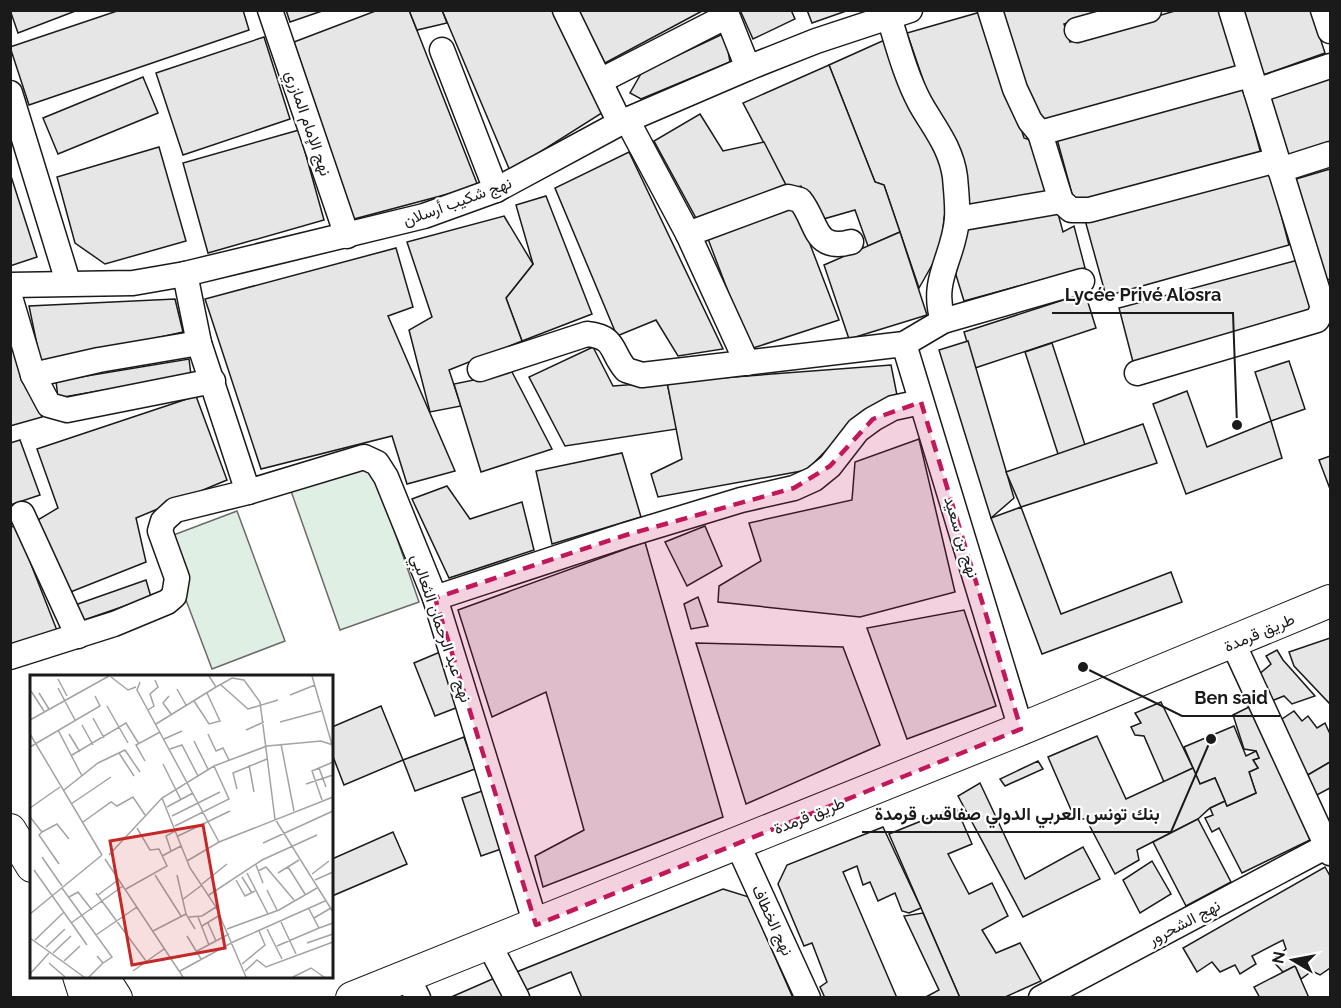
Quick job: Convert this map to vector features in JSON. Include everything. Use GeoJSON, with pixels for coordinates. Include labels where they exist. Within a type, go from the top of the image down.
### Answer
{"type":"FeatureCollection","features":[{"type":"Feature","properties":{"kind":"main road","name":"طريق قرمدة"},"geometry":{"type":"LineString","coordinates":[[352,998],[412,987],[489,944],[1330,602]]}},
{"type":"Feature","properties":{"kind":"main road"},"geometry":{"type":"LineString","coordinates":[[10,830],[30,863]]}},
{"type":"Feature","properties":{"kind":"main road"},"geometry":{"type":"LineString","coordinates":[[80,978],[86,998]]}},
{"type":"Feature","properties":{"kind":"main road"},"geometry":{"type":"LineString","coordinates":[[103,978],[116,998]]}},
{"type":"Feature","properties":{"kind":"street","name":"نهج الإمام المازري"},"geometry":{"type":"LineString","coordinates":[[270,10],[347,236]]}},
{"type":"Feature","properties":{"kind":"street"},"geometry":{"type":"LineString","coordinates":[[565,10],[600,81],[688,234],[747,363]]}},
{"type":"Feature","properties":{"kind":"street"},"geometry":{"type":"LineString","coordinates":[[990,10],[1015,89],[1030,121],[1040,133],[1061,201],[1071,210],[1089,210],[1330,154]]}},
{"type":"Feature","properties":{"kind":"street"},"geometry":{"type":"LineString","coordinates":[[1077,30],[1149,10]]}},
{"type":"Feature","properties":{"kind":"street"},"geometry":{"type":"LineString","coordinates":[[1137,373],[1317,320],[1323,308],[1325,296],[1278,165],[1230,10]]}},
{"type":"Feature","properties":{"kind":"street"},"geometry":{"type":"LineString","coordinates":[[1323,10],[1330,31]]}},
{"type":"Feature","properties":{"kind":"street"},"geometry":{"type":"LineString","coordinates":[[600,81],[726,13],[748,68]]}},
{"type":"Feature","properties":{"kind":"street","name":"نهج شكيب أرسلان"},"geometry":{"type":"LineString","coordinates":[[10,285],[68,282],[133,283],[185,274],[424,216],[496,190],[624,121],[748,68],[899,14]]}},
{"type":"Feature","properties":{"kind":"street"},"geometry":{"type":"LineString","coordinates":[[899,14],[920,103],[946,143],[955,176],[957,219],[939,280],[939,301],[944,321]]}},
{"type":"Feature","properties":{"kind":"street"},"geometry":{"type":"LineString","coordinates":[[442,50],[496,190]]}},
{"type":"Feature","properties":{"kind":"street"},"geometry":{"type":"LineString","coordinates":[[1040,133],[1330,66]]}},
{"type":"Feature","properties":{"kind":"street"},"geometry":{"type":"LineString","coordinates":[[10,93],[68,282]]}},
{"type":"Feature","properties":{"kind":"street"},"geometry":{"type":"LineString","coordinates":[[688,234],[788,197],[800,200],[816,231],[826,242],[836,246],[851,242]]}},
{"type":"Feature","properties":{"kind":"street"},"geometry":{"type":"LineString","coordinates":[[957,219],[1061,201]]}},
{"type":"Feature","properties":{"kind":"street"},"geometry":{"type":"LineString","coordinates":[[185,274],[199,343],[248,492]]}},
{"type":"Feature","properties":{"kind":"street"},"geometry":{"type":"LineString","coordinates":[[480,369],[587,334],[606,338],[612,344],[620,364],[633,374],[642,375],[904,344],[944,321],[1082,281]]}},
{"type":"Feature","properties":{"kind":"street"},"geometry":{"type":"LineString","coordinates":[[10,297],[33,375],[50,405],[67,410],[213,381]]}},
{"type":"Feature","properties":{"kind":"street"},"geometry":{"type":"LineString","coordinates":[[33,375],[99,360],[199,343]]}},
{"type":"Feature","properties":{"kind":"street","name":"نهج بن سعيد"},"geometry":{"type":"LineString","coordinates":[[904,344],[1022,729]]}},
{"type":"Feature","properties":{"kind":"street"},"geometry":{"type":"LineString","coordinates":[[435,598],[636,532],[741,500],[794,488],[814,479],[830,466],[858,430],[873,419],[893,408],[921,402]]}},
{"type":"Feature","properties":{"kind":"street","name":"نهج عبد الرحمان الثعالبي"},"geometry":{"type":"LineString","coordinates":[[78,636],[156,606],[174,596],[177,578],[160,531],[162,521],[175,510],[248,492],[347,460],[364,457],[377,463],[386,477],[435,598],[536,925]]}},
{"type":"Feature","properties":{"kind":"street"},"geometry":{"type":"LineString","coordinates":[[10,657],[78,636],[22,514]]}},
{"type":"Feature","properties":{"kind":"street"},"geometry":{"type":"LineString","coordinates":[[1233,643],[1329,850]]}},
{"type":"Feature","properties":{"kind":"street","name":"نهج الخطاف"},"geometry":{"type":"LineString","coordinates":[[737,843],[808,998]]}},
{"type":"Feature","properties":{"kind":"street","name":"نهج الشحرور"},"geometry":{"type":"LineString","coordinates":[[1041,998],[1329,850]]}},
{"type":"Feature","properties":{"kind":"street"},"geometry":{"type":"LineString","coordinates":[[489,944],[517,998]]}},
{"type":"Feature","properties":{"kind":"highlighted area"},"geometry":{"type":"Polygon","coordinates":[[[921,402],[1021,729],[536,925],[435,598],[626,535],[794,488],[830,466],[873,419],[921,402]]]}},
{"type":"Feature","properties":{"kind":"green space"},"geometry":{"type":"Polygon","coordinates":[[[371,463],[419,602],[340,630],[291,491],[371,463]]]}},
{"type":"Feature","properties":{"kind":"green space"},"geometry":{"type":"Polygon","coordinates":[[[237,511],[285,641],[212,669],[163,539],[237,511]]]}},
{"type":"Feature","properties":{"kind":"building"},"geometry":{"type":"Polygon","coordinates":[[[10,10],[78,10],[18,33],[10,10]]]}},
{"type":"Feature","properties":{"kind":"building"},"geometry":{"type":"Polygon","coordinates":[[[120,10],[243,10],[249,30],[29,105],[10,47],[120,10]]]}},
{"type":"Feature","properties":{"kind":"building"},"geometry":{"type":"Polygon","coordinates":[[[286,10],[325,10],[290,22],[286,10]]]}},
{"type":"Feature","properties":{"kind":"building"},"geometry":{"type":"Polygon","coordinates":[[[378,10],[409,10],[478,186],[354,219],[294,42],[378,10]]]}},
{"type":"Feature","properties":{"kind":"building"},"geometry":{"type":"Polygon","coordinates":[[[409,10],[442,10],[447,23],[417,30],[409,10]]]}},
{"type":"Feature","properties":{"kind":"building"},"geometry":{"type":"Polygon","coordinates":[[[442,10],[552,10],[605,111],[510,171],[442,10]]]}},
{"type":"Feature","properties":{"kind":"building"},"geometry":{"type":"Polygon","coordinates":[[[578,10],[704,10],[605,63],[578,10]]]}},
{"type":"Feature","properties":{"kind":"building"},"geometry":{"type":"Polygon","coordinates":[[[740,10],[791,10],[795,19],[753,39],[740,10]]]}},
{"type":"Feature","properties":{"kind":"building"},"geometry":{"type":"Polygon","coordinates":[[[807,10],[849,10],[812,23],[807,10]]]}},
{"type":"Feature","properties":{"kind":"building"},"geometry":{"type":"Polygon","coordinates":[[[1002,10],[1111,10],[1064,24],[1070,42],[1178,10],[1224,10],[1242,71],[1037,130],[1002,10]]]}},
{"type":"Feature","properties":{"kind":"building"},"geometry":{"type":"Polygon","coordinates":[[[1241,10],[1311,10],[1325,53],[1263,75],[1241,10]]]}},
{"type":"Feature","properties":{"kind":"building"},"geometry":{"type":"Polygon","coordinates":[[[984,11],[1024,138],[1036,142],[1051,197],[967,208],[907,33],[984,11]]]}},
{"type":"Feature","properties":{"kind":"building"},"geometry":{"type":"Polygon","coordinates":[[[725,33],[730,62],[641,99],[630,93],[642,72],[725,33]]]}},
{"type":"Feature","properties":{"kind":"building"},"geometry":{"type":"Polygon","coordinates":[[[264,37],[290,119],[183,155],[156,73],[264,37]]]}},
{"type":"Feature","properties":{"kind":"building"},"geometry":{"type":"Polygon","coordinates":[[[889,38],[940,148],[946,204],[940,251],[919,288],[884,185],[875,182],[829,65],[889,38]]]}},
{"type":"Feature","properties":{"kind":"building"},"geometry":{"type":"Polygon","coordinates":[[[829,65],[875,182],[884,185],[900,232],[868,246],[855,210],[820,220],[801,186],[788,189],[743,103],[829,65]]]}},
{"type":"Feature","properties":{"kind":"building"},"geometry":{"type":"Polygon","coordinates":[[[1330,75],[1330,144],[1289,158],[1269,96],[1330,75]]]}},
{"type":"Feature","properties":{"kind":"building"},"geometry":{"type":"Polygon","coordinates":[[[143,77],[158,113],[58,154],[43,118],[143,77]]]}},
{"type":"Feature","properties":{"kind":"building"},"geometry":{"type":"Polygon","coordinates":[[[1243,87],[1261,154],[1075,205],[1057,139],[1243,87]]]}},
{"type":"Feature","properties":{"kind":"building"},"geometry":{"type":"Polygon","coordinates":[[[700,114],[723,151],[764,142],[788,189],[696,218],[654,141],[700,114]]]}},
{"type":"Feature","properties":{"kind":"building"},"geometry":{"type":"Polygon","coordinates":[[[299,130],[324,220],[208,253],[183,163],[299,130]]]}},
{"type":"Feature","properties":{"kind":"building"},"geometry":{"type":"Polygon","coordinates":[[[159,147],[186,241],[105,264],[75,243],[57,177],[159,147]]]}},
{"type":"Feature","properties":{"kind":"building"},"geometry":{"type":"Polygon","coordinates":[[[629,152],[723,349],[678,356],[656,320],[617,336],[555,188],[629,152]]]}},
{"type":"Feature","properties":{"kind":"building"},"geometry":{"type":"Polygon","coordinates":[[[1269,169],[1289,245],[1106,296],[1085,220],[1269,169]]]}},
{"type":"Feature","properties":{"kind":"building"},"geometry":{"type":"Polygon","coordinates":[[[1330,169],[1330,279],[1327,280],[1296,179],[1330,169]]]}},
{"type":"Feature","properties":{"kind":"building"},"geometry":{"type":"Polygon","coordinates":[[[10,173],[37,257],[10,266],[10,173]]]}},
{"type":"Feature","properties":{"kind":"building"},"geometry":{"type":"Polygon","coordinates":[[[546,196],[592,314],[522,341],[506,298],[533,264],[516,205],[546,196]]]}},
{"type":"Feature","properties":{"kind":"building"},"geometry":{"type":"Polygon","coordinates":[[[795,205],[839,320],[750,349],[708,239],[795,205]]]}},
{"type":"Feature","properties":{"kind":"building"},"geometry":{"type":"Polygon","coordinates":[[[1057,210],[1063,232],[1074,226],[1085,268],[964,301],[956,275],[962,225],[1057,210]]]}},
{"type":"Feature","properties":{"kind":"building"},"geometry":{"type":"Polygon","coordinates":[[[504,216],[533,264],[506,298],[522,341],[449,370],[461,406],[430,412],[409,330],[432,317],[407,242],[504,216]]]}},
{"type":"Feature","properties":{"kind":"building"},"geometry":{"type":"Polygon","coordinates":[[[900,232],[927,315],[849,339],[824,265],[900,232]]]}},
{"type":"Feature","properties":{"kind":"building"},"geometry":{"type":"Polygon","coordinates":[[[396,248],[413,307],[388,316],[455,471],[407,484],[392,436],[261,469],[205,299],[396,248]]]}},
{"type":"Feature","properties":{"kind":"building"},"geometry":{"type":"Polygon","coordinates":[[[1302,259],[1316,312],[1133,362],[1119,308],[1302,259]]]}},
{"type":"Feature","properties":{"kind":"building"},"geometry":{"type":"Polygon","coordinates":[[[1085,293],[1096,328],[975,368],[964,332],[1085,293]]]}},
{"type":"Feature","properties":{"kind":"building"},"geometry":{"type":"Polygon","coordinates":[[[175,299],[183,332],[41,364],[29,306],[175,299]]]}},
{"type":"Feature","properties":{"kind":"building"},"geometry":{"type":"Polygon","coordinates":[[[10,338],[42,417],[10,426],[10,338]]]}},
{"type":"Feature","properties":{"kind":"building"},"geometry":{"type":"Polygon","coordinates":[[[968,341],[1014,498],[991,518],[939,350],[968,341]]]}},
{"type":"Feature","properties":{"kind":"building"},"geometry":{"type":"Polygon","coordinates":[[[1052,343],[1086,448],[1059,457],[1025,352],[1052,343]]]}},
{"type":"Feature","properties":{"kind":"building"},"geometry":{"type":"Polygon","coordinates":[[[593,347],[613,386],[667,382],[677,429],[565,446],[529,377],[593,347]]]}},
{"type":"Feature","properties":{"kind":"building"},"geometry":{"type":"Polygon","coordinates":[[[189,359],[191,375],[58,398],[56,381],[189,359]]]}},
{"type":"Feature","properties":{"kind":"building"},"geometry":{"type":"Polygon","coordinates":[[[1289,361],[1305,409],[1271,421],[1255,372],[1289,361]]]}},
{"type":"Feature","properties":{"kind":"building"},"geometry":{"type":"Polygon","coordinates":[[[891,365],[897,395],[866,409],[807,470],[658,497],[651,474],[682,459],[667,382],[891,365]]]}},
{"type":"Feature","properties":{"kind":"building"},"geometry":{"type":"Polygon","coordinates":[[[512,372],[552,449],[481,472],[454,384],[512,372]]]}},
{"type":"Feature","properties":{"kind":"building"},"geometry":{"type":"Polygon","coordinates":[[[1187,391],[1207,447],[1271,421],[1282,458],[1186,494],[1153,404],[1187,391]]]}},
{"type":"Feature","properties":{"kind":"building"},"geometry":{"type":"Polygon","coordinates":[[[196,396],[227,480],[136,518],[146,562],[68,593],[36,521],[58,508],[37,449],[196,396]]]}},
{"type":"Feature","properties":{"kind":"building"},"geometry":{"type":"Polygon","coordinates":[[[1143,424],[1157,463],[1021,507],[1006,472],[1143,424]]]}},
{"type":"Feature","properties":{"kind":"building"},"geometry":{"type":"Polygon","coordinates":[[[919,439],[955,592],[860,617],[718,602],[719,586],[761,561],[749,523],[852,500],[855,462],[919,439]]]}},
{"type":"Feature","properties":{"kind":"building"},"geometry":{"type":"Polygon","coordinates":[[[20,440],[40,495],[10,505],[10,443],[20,440]]]}},
{"type":"Feature","properties":{"kind":"building"},"geometry":{"type":"Polygon","coordinates":[[[622,453],[641,517],[552,544],[536,471],[622,453]]]}},
{"type":"Feature","properties":{"kind":"building"},"geometry":{"type":"Polygon","coordinates":[[[1330,456],[1330,489],[1319,460],[1330,456]]]}},
{"type":"Feature","properties":{"kind":"building"},"geometry":{"type":"Polygon","coordinates":[[[447,486],[470,519],[522,502],[534,550],[449,578],[412,499],[447,486]]]}},
{"type":"Feature","properties":{"kind":"building"},"geometry":{"type":"Polygon","coordinates":[[[1021,507],[1061,614],[1171,572],[1182,602],[1042,654],[991,518],[1021,507]]]}},
{"type":"Feature","properties":{"kind":"building"},"geometry":{"type":"Polygon","coordinates":[[[16,526],[58,633],[10,649],[10,527],[16,526]]]}},
{"type":"Feature","properties":{"kind":"building"},"geometry":{"type":"Polygon","coordinates":[[[705,526],[722,566],[687,586],[665,542],[705,526]]]}},
{"type":"Feature","properties":{"kind":"building"},"geometry":{"type":"Polygon","coordinates":[[[645,542],[723,817],[543,887],[535,856],[584,830],[546,692],[492,717],[458,610],[645,542]]]}},
{"type":"Feature","properties":{"kind":"building"},"geometry":{"type":"Polygon","coordinates":[[[146,580],[151,597],[81,621],[75,605],[146,580]]]}},
{"type":"Feature","properties":{"kind":"building"},"geometry":{"type":"Polygon","coordinates":[[[698,597],[708,626],[691,629],[684,604],[698,597]]]}},
{"type":"Feature","properties":{"kind":"building"},"geometry":{"type":"Polygon","coordinates":[[[964,610],[996,706],[907,739],[867,628],[964,610]]]}},
{"type":"Feature","properties":{"kind":"building"},"geometry":{"type":"Polygon","coordinates":[[[1330,638],[1330,704],[1294,666],[1289,652],[1330,638]]]}},
{"type":"Feature","properties":{"kind":"building"},"geometry":{"type":"Polygon","coordinates":[[[696,643],[843,647],[880,745],[746,804],[696,643]]]}},
{"type":"Feature","properties":{"kind":"building"},"geometry":{"type":"Polygon","coordinates":[[[1277,650],[1315,696],[1292,704],[1284,696],[1269,702],[1257,676],[1271,664],[1266,656],[1277,650]]]}},
{"type":"Feature","properties":{"kind":"building"},"geometry":{"type":"Polygon","coordinates":[[[440,652],[461,706],[435,716],[414,663],[440,652]]]}},
{"type":"Feature","properties":{"kind":"building"},"geometry":{"type":"Polygon","coordinates":[[[1161,702],[1193,768],[1164,782],[1144,736],[1135,735],[1131,727],[1141,723],[1135,713],[1161,702]]]}},
{"type":"Feature","properties":{"kind":"building"},"geometry":{"type":"Polygon","coordinates":[[[381,706],[403,760],[344,785],[333,757],[333,727],[381,706]]]}},
{"type":"Feature","properties":{"kind":"building"},"geometry":{"type":"Polygon","coordinates":[[[1249,707],[1265,726],[1310,840],[1242,873],[1219,828],[1212,832],[1205,818],[1213,815],[1210,808],[1225,801],[1227,806],[1256,793],[1249,772],[1258,768],[1253,760],[1259,758],[1256,751],[1244,749],[1233,715],[1249,707]]]}},
{"type":"Feature","properties":{"kind":"building"},"geometry":{"type":"Polygon","coordinates":[[[1294,711],[1302,721],[1308,716],[1317,728],[1325,723],[1330,734],[1330,762],[1306,776],[1282,719],[1294,711]]]}},
{"type":"Feature","properties":{"kind":"building"},"geometry":{"type":"Polygon","coordinates":[[[1234,726],[1246,756],[1256,751],[1259,758],[1253,760],[1258,768],[1249,772],[1256,793],[1227,806],[1215,778],[1200,784],[1184,747],[1234,726]]]}},
{"type":"Feature","properties":{"kind":"building"},"geometry":{"type":"Polygon","coordinates":[[[1097,736],[1126,799],[1193,768],[1200,784],[1215,778],[1225,801],[1210,808],[1198,819],[1137,850],[1139,860],[1115,874],[1086,819],[1075,819],[1048,757],[1097,736]]]}},
{"type":"Feature","properties":{"kind":"building"},"geometry":{"type":"Polygon","coordinates":[[[464,737],[475,769],[415,791],[403,760],[464,737]]]}},
{"type":"Feature","properties":{"kind":"building"},"geometry":{"type":"Polygon","coordinates":[[[1038,761],[1043,769],[1005,786],[1000,779],[1038,761]]]}},
{"type":"Feature","properties":{"kind":"building"},"geometry":{"type":"Polygon","coordinates":[[[1330,762],[1330,788],[1315,796],[1306,776],[1330,762]]]}},
{"type":"Feature","properties":{"kind":"building"},"geometry":{"type":"Polygon","coordinates":[[[980,783],[1025,879],[1083,847],[1100,879],[1023,917],[958,796],[980,783]]]}},
{"type":"Feature","properties":{"kind":"building"},"geometry":{"type":"Polygon","coordinates":[[[485,790],[504,848],[481,856],[462,798],[485,790]]]}},
{"type":"Feature","properties":{"kind":"building"},"geometry":{"type":"Polygon","coordinates":[[[956,807],[972,844],[948,854],[969,894],[992,883],[1008,916],[982,930],[996,953],[1020,943],[1041,981],[1003,998],[960,998],[889,834],[956,807]]]}},
{"type":"Feature","properties":{"kind":"building"},"geometry":{"type":"Polygon","coordinates":[[[1198,819],[1231,882],[1186,906],[1153,842],[1198,819]]]}},
{"type":"Feature","properties":{"kind":"building"},"geometry":{"type":"Polygon","coordinates":[[[883,827],[921,908],[909,913],[902,911],[895,893],[878,901],[870,882],[863,885],[857,866],[843,872],[897,998],[825,998],[820,987],[827,982],[812,943],[804,946],[778,884],[787,865],[883,827]]]}},
{"type":"Feature","properties":{"kind":"building"},"geometry":{"type":"Polygon","coordinates":[[[393,832],[407,864],[333,896],[333,859],[393,832]]]}},
{"type":"Feature","properties":{"kind":"building"},"geometry":{"type":"Polygon","coordinates":[[[1152,861],[1171,894],[1140,913],[1123,880],[1152,861]]]}},
{"type":"Feature","properties":{"kind":"building"},"geometry":{"type":"Polygon","coordinates":[[[1325,867],[1330,876],[1330,968],[1320,975],[1312,971],[1301,979],[1295,966],[1283,972],[1272,960],[1286,949],[1283,940],[1252,956],[1256,964],[1240,974],[1235,965],[1220,972],[1212,962],[1197,972],[1183,948],[1325,867]]]}},
{"type":"Feature","properties":{"kind":"building"},"geometry":{"type":"Polygon","coordinates":[[[723,889],[749,897],[793,998],[582,998],[571,972],[524,991],[514,973],[723,889]]]}},
{"type":"Feature","properties":{"kind":"building"},"geometry":{"type":"Polygon","coordinates":[[[923,913],[960,998],[924,998],[939,990],[904,916],[923,913]]]}},
{"type":"Feature","properties":{"kind":"building"},"geometry":{"type":"Polygon","coordinates":[[[1295,966],[1309,998],[1260,998],[1254,987],[1295,966]]]}},
{"type":"Feature","properties":{"kind":"building"},"geometry":{"type":"Polygon","coordinates":[[[497,977],[507,998],[449,998],[497,977]]]}},
{"type":"Feature","properties":{"kind":"place","name":"Lycée Privé Alosra"},"geometry":{"type":"Point","coordinates":[1237,425]}},
{"type":"Feature","properties":{"kind":"place","name":"Ben said"},"geometry":{"type":"Point","coordinates":[1083,667]}},
{"type":"Feature","properties":{"kind":"place","name":"بنك تونس العربي الدولي صفاقس قرمدة"},"geometry":{"type":"Point","coordinates":[1211,739]}}]}
